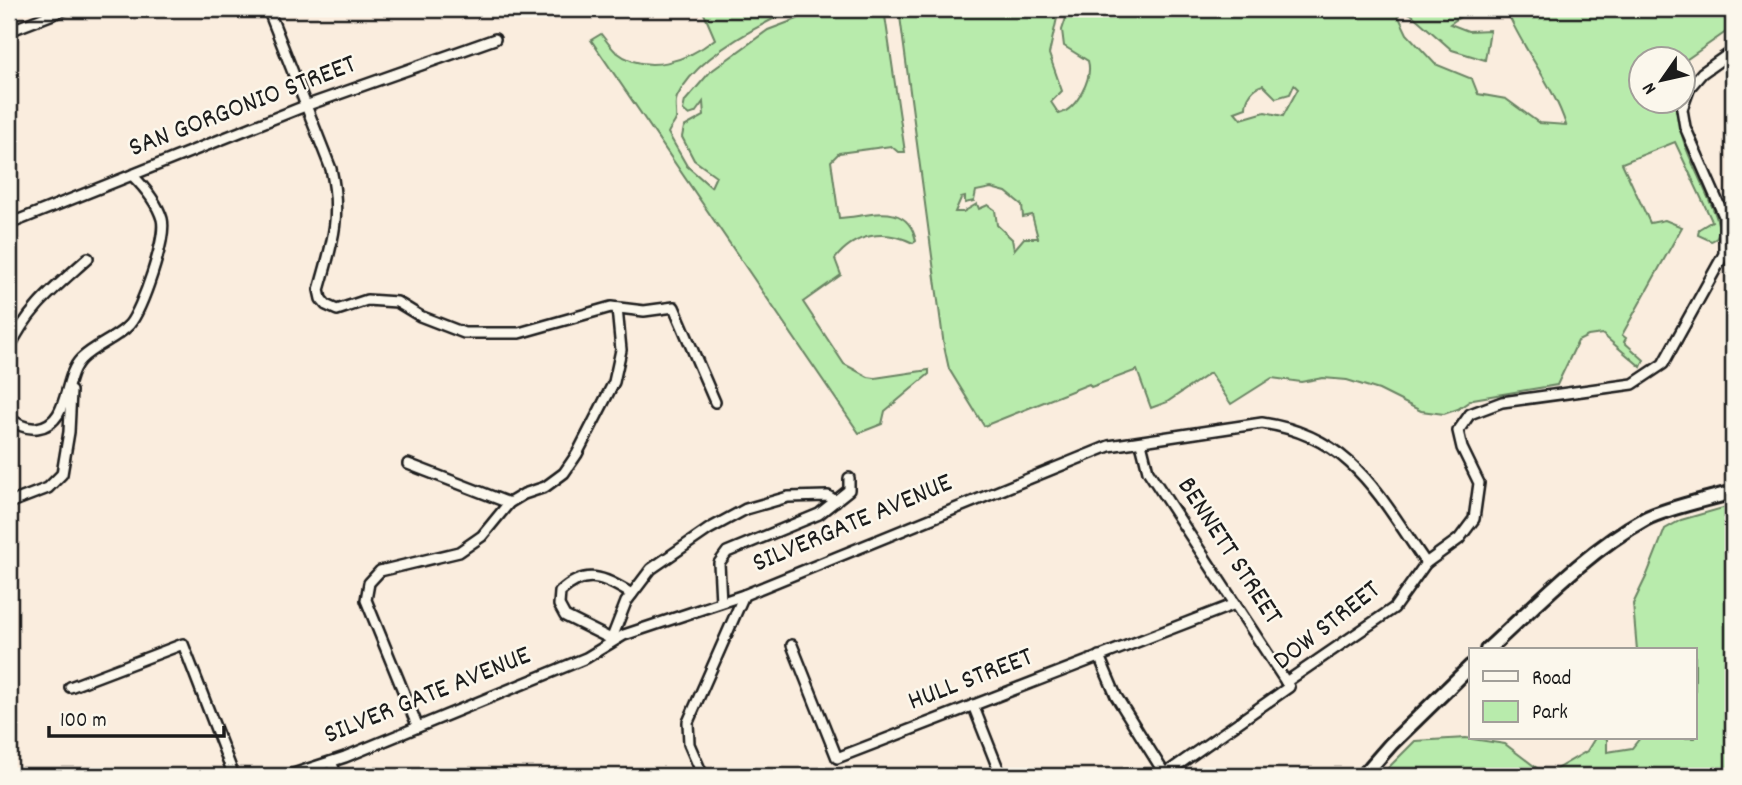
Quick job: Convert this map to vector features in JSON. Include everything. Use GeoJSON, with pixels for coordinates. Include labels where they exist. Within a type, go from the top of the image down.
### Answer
{"type":"FeatureCollection","features":[{"type":"Feature","properties":{"kind":"main road"},"geometry":{"type":"LineString","coordinates":[[1489,648],[1562,581],[1620,534],[1648,517],[1733,492]]}},
{"type":"Feature","properties":{"kind":"main road"},"geometry":{"type":"LineString","coordinates":[[1363,776],[1391,744],[1469,668]]}},
{"type":"Feature","properties":{"kind":"street"},"geometry":{"type":"LineString","coordinates":[[9,31],[66,9]]}},
{"type":"Feature","properties":{"kind":"street"},"geometry":{"type":"LineString","coordinates":[[268,9],[331,169],[337,195],[335,232],[319,290],[326,305],[337,310],[368,300],[397,302],[420,316],[464,333],[519,333],[611,307],[645,311],[674,307],[715,402]]}},
{"type":"Feature","properties":{"kind":"street","name":"SAN GORGONIO STREET"},"geometry":{"type":"LineString","coordinates":[[9,224],[305,106],[495,39]]}},
{"type":"Feature","properties":{"kind":"street","name":"DOW STREET"},"geometry":{"type":"LineString","coordinates":[[1166,775],[1289,687],[1286,682],[1394,608],[1426,563],[1459,539],[1474,519],[1479,484],[1462,448],[1458,431],[1470,414],[1502,402],[1633,384],[1663,364],[1724,254],[1724,216],[1685,127],[1682,108],[1690,88],[1702,73],[1733,51]]}},
{"type":"Feature","properties":{"kind":"street"},"geometry":{"type":"LineString","coordinates":[[9,417],[29,429],[45,427],[56,419],[79,360],[125,328],[136,317],[163,232],[162,218],[146,188],[132,174]]}},
{"type":"Feature","properties":{"kind":"street"},"geometry":{"type":"LineString","coordinates":[[9,349],[19,328],[34,307],[88,258]]}},
{"type":"Feature","properties":{"kind":"street"},"geometry":{"type":"LineString","coordinates":[[417,725],[366,600],[369,583],[380,571],[459,552],[482,536],[509,503],[524,494],[545,487],[564,473],[577,454],[614,382],[621,350],[617,307]]}},
{"type":"Feature","properties":{"kind":"street"},"geometry":{"type":"LineString","coordinates":[[9,503],[48,488],[62,474],[69,432],[71,379]]}},
{"type":"Feature","properties":{"kind":"street"},"geometry":{"type":"LineString","coordinates":[[1140,443],[1262,423],[1287,426],[1335,450],[1363,474],[1426,563]]}},
{"type":"Feature","properties":{"kind":"street","name":"SILVERGATE AVENUE"},"geometry":{"type":"LineString","coordinates":[[586,657],[624,635],[744,595],[1109,446],[1140,443]]}},
{"type":"Feature","properties":{"kind":"street","name":"BENNETT STREET"},"geometry":{"type":"LineString","coordinates":[[1140,443],[1147,471],[1286,682]]}},
{"type":"Feature","properties":{"kind":"street"},"geometry":{"type":"LineString","coordinates":[[408,464],[509,503]]}},
{"type":"Feature","properties":{"kind":"street"},"geometry":{"type":"LineString","coordinates":[[721,602],[719,563],[727,552],[818,514],[849,491],[849,478]]}},
{"type":"Feature","properties":{"kind":"street"},"geometry":{"type":"LineString","coordinates":[[632,594],[603,577],[584,577],[560,592],[559,605],[565,617],[611,642],[626,602],[651,569],[709,529],[746,509],[788,497],[828,496],[836,501]]}},
{"type":"Feature","properties":{"kind":"street"},"geometry":{"type":"LineString","coordinates":[[703,776],[689,744],[688,722],[744,595]]}},
{"type":"Feature","properties":{"kind":"street","name":"HULL STREET"},"geometry":{"type":"LineString","coordinates":[[792,645],[837,758],[1236,604]]}},
{"type":"Feature","properties":{"kind":"street"},"geometry":{"type":"LineString","coordinates":[[70,687],[183,644],[233,776]]}},
{"type":"Feature","properties":{"kind":"street"},"geometry":{"type":"LineString","coordinates":[[1099,656],[1116,696],[1166,775]]}},
{"type":"Feature","properties":{"kind":"street","name":"SILVER GATE AVENUE"},"geometry":{"type":"LineString","coordinates":[[287,776],[331,761],[586,657]]}},
{"type":"Feature","properties":{"kind":"street"},"geometry":{"type":"LineString","coordinates":[[974,705],[1001,776]]}},
{"type":"Feature","properties":{"kind":"street"},"geometry":{"type":"LineString","coordinates":[[331,761],[337,776]]}},
{"type":"Feature","properties":{"kind":"green space"},"geometry":{"type":"Polygon","coordinates":[[[702,9],[794,9],[745,34],[712,56],[686,83],[677,97],[676,119],[668,133],[687,166],[711,187],[716,176],[694,160],[682,137],[684,127],[704,116],[703,102],[695,113],[689,115],[683,110],[685,101],[710,72],[768,30],[814,9],[884,9],[905,152],[898,152],[891,146],[839,153],[831,161],[839,218],[885,213],[895,215],[911,228],[916,241],[913,243],[881,235],[861,239],[843,250],[835,259],[841,275],[803,302],[844,364],[868,377],[929,370],[929,374],[885,411],[882,424],[859,433],[591,40],[601,34],[615,51],[627,59],[640,63],[666,63],[692,54],[715,39],[702,9]]]}},
{"type":"Feature","properties":{"kind":"green space"},"geometry":{"type":"Polygon","coordinates":[[[899,9],[1059,9],[1049,54],[1062,91],[1051,102],[1059,114],[1077,100],[1086,84],[1089,68],[1088,61],[1064,46],[1062,30],[1069,9],[1204,9],[1218,13],[1231,9],[1399,9],[1397,13],[1407,34],[1435,64],[1472,79],[1478,94],[1506,99],[1539,123],[1566,125],[1553,95],[1506,9],[1733,9],[1733,27],[1696,53],[1696,46],[1626,46],[1626,116],[1679,116],[1683,140],[1715,213],[1718,230],[1717,238],[1711,241],[1698,235],[1699,229],[1712,221],[1675,142],[1622,163],[1650,223],[1665,220],[1682,227],[1622,335],[1626,338],[1624,342],[1644,360],[1641,367],[1602,334],[1588,336],[1578,341],[1557,385],[1473,399],[1444,414],[1421,411],[1379,390],[1347,380],[1323,378],[1301,382],[1272,378],[1231,404],[1210,373],[1167,402],[1151,408],[1137,370],[1091,387],[1089,384],[984,426],[949,369],[899,9]],[[1263,85],[1251,94],[1246,108],[1235,112],[1241,119],[1265,112],[1283,116],[1298,89],[1294,85],[1290,94],[1276,98],[1263,85]],[[991,188],[976,191],[974,201],[965,203],[965,197],[961,198],[955,212],[963,212],[977,204],[979,209],[988,205],[995,210],[997,225],[1012,239],[1014,250],[1024,238],[1038,238],[1032,215],[1023,217],[1022,205],[1006,192],[991,188]]]}},
{"type":"Feature","properties":{"kind":"green space"},"geometry":{"type":"Polygon","coordinates":[[[1399,9],[1471,9],[1450,24],[1468,31],[1490,30],[1485,60],[1452,50],[1411,14],[1399,9]]]}},
{"type":"Feature","properties":{"kind":"green space"},"geometry":{"type":"Polygon","coordinates":[[[1733,505],[1733,776],[1380,776],[1415,741],[1466,738],[1505,744],[1546,775],[1587,751],[1594,740],[1607,740],[1607,752],[1632,748],[1638,740],[1696,740],[1696,648],[1637,648],[1633,604],[1665,529],[1681,520],[1733,505]]]}}]}
